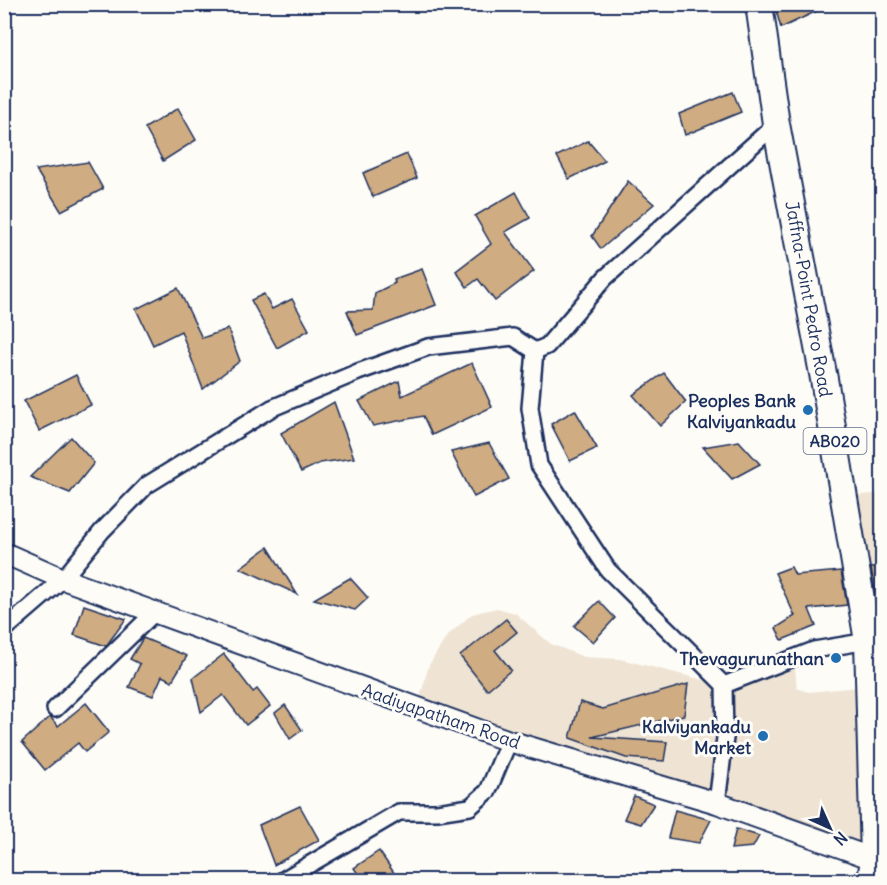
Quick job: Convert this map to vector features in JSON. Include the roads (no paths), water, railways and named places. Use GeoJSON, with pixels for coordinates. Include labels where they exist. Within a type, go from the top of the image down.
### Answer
{"type":"FeatureCollection","features":[{"type":"Feature","properties":{"kind":"main road","name":"Jaffna-Point Pedro Road"},"geometry":{"type":"LineString","coordinates":[[759,4],[777,124],[824,379],[868,641],[876,775],[876,867]]}},
{"type":"Feature","properties":{"kind":"street"},"geometry":{"type":"LineString","coordinates":[[535,351],[547,346],[605,278],[777,124]]}},
{"type":"Feature","properties":{"kind":"street"},"geometry":{"type":"LineString","coordinates":[[4,630],[63,579],[102,531],[147,485],[272,408],[358,372],[428,347],[513,338],[535,351]]}},
{"type":"Feature","properties":{"kind":"street"},"geometry":{"type":"LineString","coordinates":[[535,351],[530,408],[540,465],[608,570],[724,685],[725,738],[717,803]]}},
{"type":"Feature","properties":{"kind":"street","name":"Aadiyapatham Road"},"geometry":{"type":"LineString","coordinates":[[4,553],[63,579],[509,741],[717,803],[876,867]]}},
{"type":"Feature","properties":{"kind":"street"},"geometry":{"type":"LineString","coordinates":[[55,709],[156,611]]}},
{"type":"Feature","properties":{"kind":"street"},"geometry":{"type":"LineString","coordinates":[[724,685],[814,650],[868,641]]}},
{"type":"Feature","properties":{"kind":"street"},"geometry":{"type":"LineString","coordinates":[[283,880],[399,812],[437,812],[470,807],[488,791],[509,741]]}},
{"type":"Feature","properties":{"kind":"place","name":"Peoples Bank Kalviyankadu"},"geometry":{"type":"Point","coordinates":[808,410]}},
{"type":"Feature","properties":{"kind":"place","name":"Thevagurunathan"},"geometry":{"type":"Point","coordinates":[836,658]}},
{"type":"Feature","properties":{"kind":"place","name":"Kalviyankadu Market"},"geometry":{"type":"Point","coordinates":[763,736]}}]}
